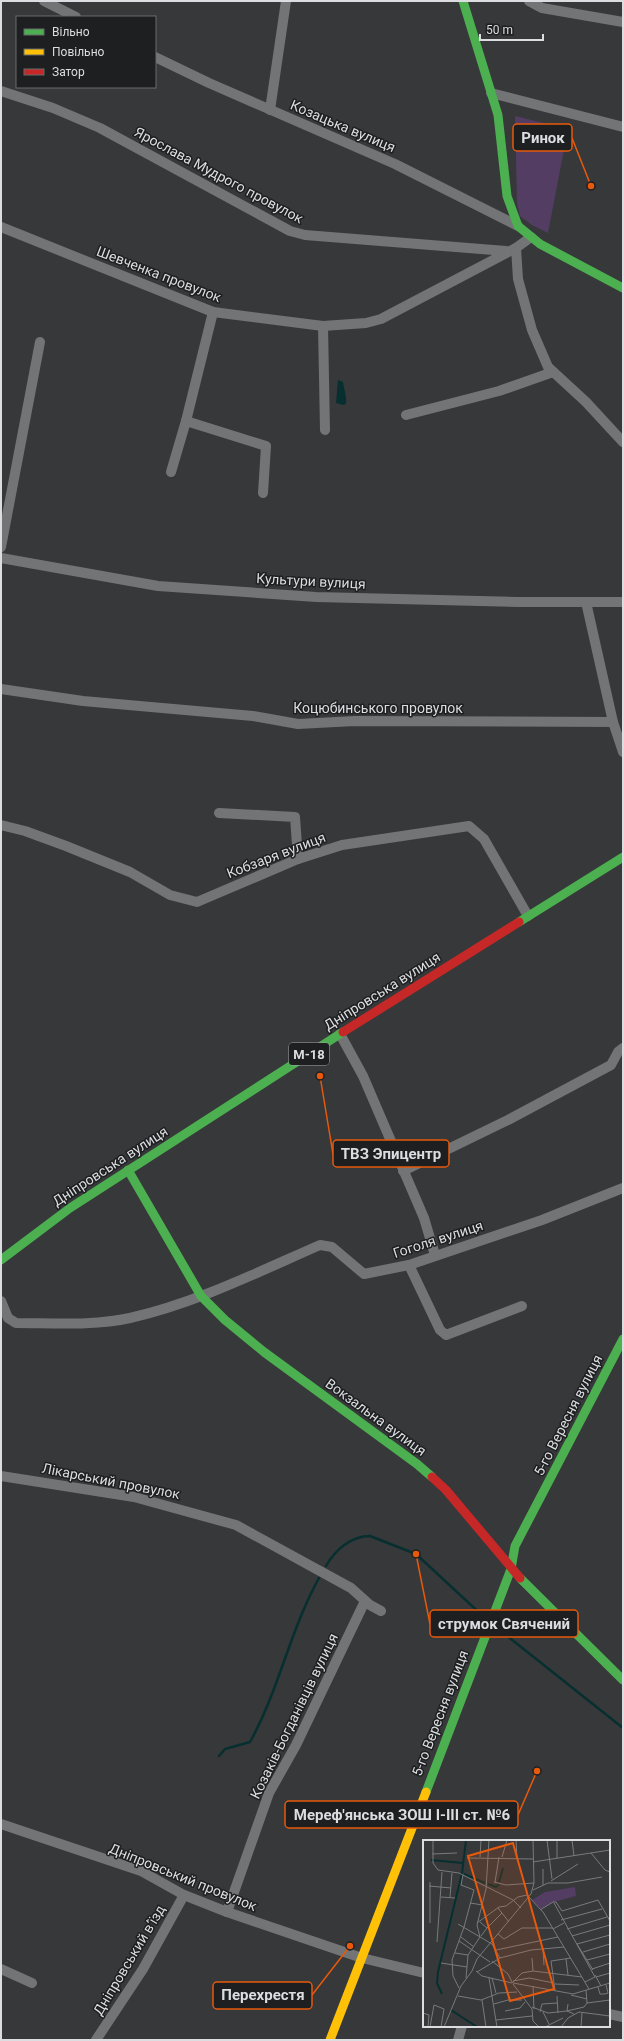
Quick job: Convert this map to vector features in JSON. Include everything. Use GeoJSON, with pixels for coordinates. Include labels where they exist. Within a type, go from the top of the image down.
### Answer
{"type":"FeatureCollection","features":[{"type":"Feature","properties":{"kind":"main road"},"geometry":{"type":"LineString","coordinates":[[463,1],[498,115],[507,196],[518,226],[540,244],[623,288]]}},
{"type":"Feature","properties":{"kind":"main road","name":"Дніпровська вулиця"},"geometry":{"type":"LineString","coordinates":[[1,1260],[64,1212],[128,1170],[340,1034],[623,857]]}},
{"type":"Feature","properties":{"kind":"main road","name":"Вокзальна вулиця"},"geometry":{"type":"LineString","coordinates":[[128,1170],[201,1296],[225,1320],[264,1352],[417,1464],[446,1490],[510,1569],[623,1680]]}},
{"type":"Feature","properties":{"kind":"main road","name":"5-го Вересня вулиця"},"geometry":{"type":"LineString","coordinates":[[330,2040],[510,1569],[515,1546],[620,1350],[623,1339]]}},
{"type":"Feature","properties":{"kind":"street"},"geometry":{"type":"LineString","coordinates":[[44,1],[74,16]]}},
{"type":"Feature","properties":{"kind":"street"},"geometry":{"type":"LineString","coordinates":[[270,110],[286,1]]}},
{"type":"Feature","properties":{"kind":"street"},"geometry":{"type":"LineString","coordinates":[[529,1],[542,8],[623,22]]}},
{"type":"Feature","properties":{"kind":"street","name":"Козацька вулиця"},"geometry":{"type":"LineString","coordinates":[[156,57],[209,84],[395,164],[518,226]]}},
{"type":"Feature","properties":{"kind":"street","name":"Ярослава Мудрого провулок"},"geometry":{"type":"LineString","coordinates":[[1,91],[53,108],[100,128],[290,231],[306,235],[506,252]]}},
{"type":"Feature","properties":{"kind":"street"},"geometry":{"type":"LineString","coordinates":[[491,93],[623,127]]}},
{"type":"Feature","properties":{"kind":"street","name":"Шевченка провулок"},"geometry":{"type":"LineString","coordinates":[[1,227],[213,312],[323,326],[366,324],[381,319],[516,248],[531,237]]}},
{"type":"Feature","properties":{"kind":"street"},"geometry":{"type":"LineString","coordinates":[[516,248],[518,279],[532,330],[548,367],[586,402],[623,442]]}},
{"type":"Feature","properties":{"kind":"street"},"geometry":{"type":"LineString","coordinates":[[171,472],[186,421],[213,312]]}},
{"type":"Feature","properties":{"kind":"street"},"geometry":{"type":"LineString","coordinates":[[323,326],[325,430]]}},
{"type":"Feature","properties":{"kind":"street"},"geometry":{"type":"LineString","coordinates":[[1,547],[40,342]]}},
{"type":"Feature","properties":{"kind":"street"},"geometry":{"type":"LineString","coordinates":[[406,415],[499,391],[553,372]]}},
{"type":"Feature","properties":{"kind":"street"},"geometry":{"type":"LineString","coordinates":[[186,421],[266,446],[263,493]]}},
{"type":"Feature","properties":{"kind":"street","name":"Культури вулиця"},"geometry":{"type":"LineString","coordinates":[[1,558],[166,586],[316,597],[623,602]]}},
{"type":"Feature","properties":{"kind":"street"},"geometry":{"type":"LineString","coordinates":[[586,602],[613,722],[623,752]]}},
{"type":"Feature","properties":{"kind":"street","name":"Коцюбинського провулок"},"geometry":{"type":"LineString","coordinates":[[1,689],[83,701],[253,716],[298,724],[355,721],[613,722]]}},
{"type":"Feature","properties":{"kind":"street"},"geometry":{"type":"LineString","coordinates":[[219,813],[295,817],[298,859]]}},
{"type":"Feature","properties":{"kind":"street","name":"Кобзаря вулиця"},"geometry":{"type":"LineString","coordinates":[[1,825],[25,831],[66,846],[130,872],[170,895],[197,902],[298,859],[342,845],[469,826],[484,839],[528,916]]}},
{"type":"Feature","properties":{"kind":"street"},"geometry":{"type":"LineString","coordinates":[[340,1034],[363,1076],[424,1218],[435,1255]]}},
{"type":"Feature","properties":{"kind":"street"},"geometry":{"type":"LineString","coordinates":[[403,1171],[508,1120],[611,1065],[618,1052],[623,1048]]}},
{"type":"Feature","properties":{"kind":"street","name":"Гоголя вулиця"},"geometry":{"type":"LineString","coordinates":[[201,1296],[320,1245],[332,1247],[364,1274],[409,1265],[542,1220],[623,1188]]}},
{"type":"Feature","properties":{"kind":"street"},"geometry":{"type":"LineString","coordinates":[[409,1265],[440,1330],[446,1335],[522,1306]]}},
{"type":"Feature","properties":{"kind":"street"},"geometry":{"type":"LineString","coordinates":[[1,1301],[8,1318],[16,1323],[82,1322],[130,1318],[201,1296]]}},
{"type":"Feature","properties":{"kind":"street","name":"Лікарський провулок"},"geometry":{"type":"LineString","coordinates":[[1,1476],[134,1497],[236,1525],[351,1588],[365,1601],[381,1611]]}},
{"type":"Feature","properties":{"kind":"street","name":"Козаків-Богданівців вулиця"},"geometry":{"type":"LineString","coordinates":[[227,1912],[269,1793],[296,1745],[365,1601]]}},
{"type":"Feature","properties":{"kind":"street","name":"Дніпровський провулок"},"geometry":{"type":"LineString","coordinates":[[1,1824],[141,1871],[184,1894],[227,1912],[362,1958],[423,1973]]}},
{"type":"Feature","properties":{"kind":"street","name":"Дніпровський в’їзд"},"geometry":{"type":"LineString","coordinates":[[96,2040],[143,1969],[184,1894]]}},
{"type":"Feature","properties":{"kind":"street"},"geometry":{"type":"LineString","coordinates":[[5,1971],[32,1983]]}},
{"type":"Feature","properties":{"kind":"street"},"geometry":{"type":"LineString","coordinates":[[610,2014],[623,2017]]}},
{"type":"Feature","properties":{"kind":"street"},"geometry":{"type":"LineString","coordinates":[[458,2040],[462,2027]]}},
{"type":"Feature","properties":{"kind":"shaded area"},"geometry":{"type":"Polygon","coordinates":[[[515,116],[568,129],[548,233],[532,225],[520,216],[517,203],[515,116]]]}},
{"type":"Feature","properties":{"kind":"water"},"geometry":{"type":"Polygon","coordinates":[[[338,380],[343,382],[346,404],[343,405],[336,403],[338,380]]]}},
{"type":"Feature","properties":{"kind":"waterway"},"geometry":{"type":"LineString","coordinates":[[326,1566],[344,1545],[356,1538],[370,1536],[416,1554],[485,1618]]}},
{"type":"Feature","properties":{"kind":"waterway"},"geometry":{"type":"LineString","coordinates":[[219,1756],[225,1749],[250,1742],[269,1702],[300,1618],[319,1578]]}},
{"type":"Feature","properties":{"kind":"waterway"},"geometry":{"type":"LineString","coordinates":[[496,1627],[623,1728]]}},
{"type":"Feature","properties":{"kind":"traffic: fast"},"geometry":{"type":"LineString","coordinates":[[463,1],[498,115],[507,196],[518,226],[540,244],[623,288]]}},
{"type":"Feature","properties":{"kind":"traffic: fast"},"geometry":{"type":"LineString","coordinates":[[519,922],[623,857]]}},
{"type":"Feature","properties":{"kind":"traffic: fast"},"geometry":{"type":"LineString","coordinates":[[1,1260],[70,1208],[343,1032]]}},
{"type":"Feature","properties":{"kind":"traffic: fast"},"geometry":{"type":"LineString","coordinates":[[128,1170],[201,1296],[225,1320],[264,1352],[417,1464],[432,1477]]}},
{"type":"Feature","properties":{"kind":"traffic: fast"},"geometry":{"type":"LineString","coordinates":[[426,1792],[511,1569],[515,1546],[623,1339]]}},
{"type":"Feature","properties":{"kind":"traffic: fast"},"geometry":{"type":"LineString","coordinates":[[520,1578],[623,1680]]}},
{"type":"Feature","properties":{"kind":"traffic: slow"},"geometry":{"type":"LineString","coordinates":[[330,2040],[426,1792]]}},
{"type":"Feature","properties":{"kind":"traffic: jam"},"geometry":{"type":"LineString","coordinates":[[343,1032],[519,922]]}},
{"type":"Feature","properties":{"kind":"traffic: jam"},"geometry":{"type":"LineString","coordinates":[[432,1477],[446,1490],[520,1578]]}},
{"type":"Feature","properties":{"kind":"place","name":"Ринок"},"geometry":{"type":"Point","coordinates":[591,186]}},
{"type":"Feature","properties":{"kind":"place","name":"ТВЗ Эпицентр"},"geometry":{"type":"Point","coordinates":[320,1076]}},
{"type":"Feature","properties":{"kind":"place","name":"струмок Свячений"},"geometry":{"type":"Point","coordinates":[416,1554]}},
{"type":"Feature","properties":{"kind":"place","name":"Мереф'янська ЗОШ І-ІІІ ст. №6"},"geometry":{"type":"Point","coordinates":[537,1771]}},
{"type":"Feature","properties":{"kind":"place","name":"Перехрестя"},"geometry":{"type":"Point","coordinates":[350,1946]}}]}
